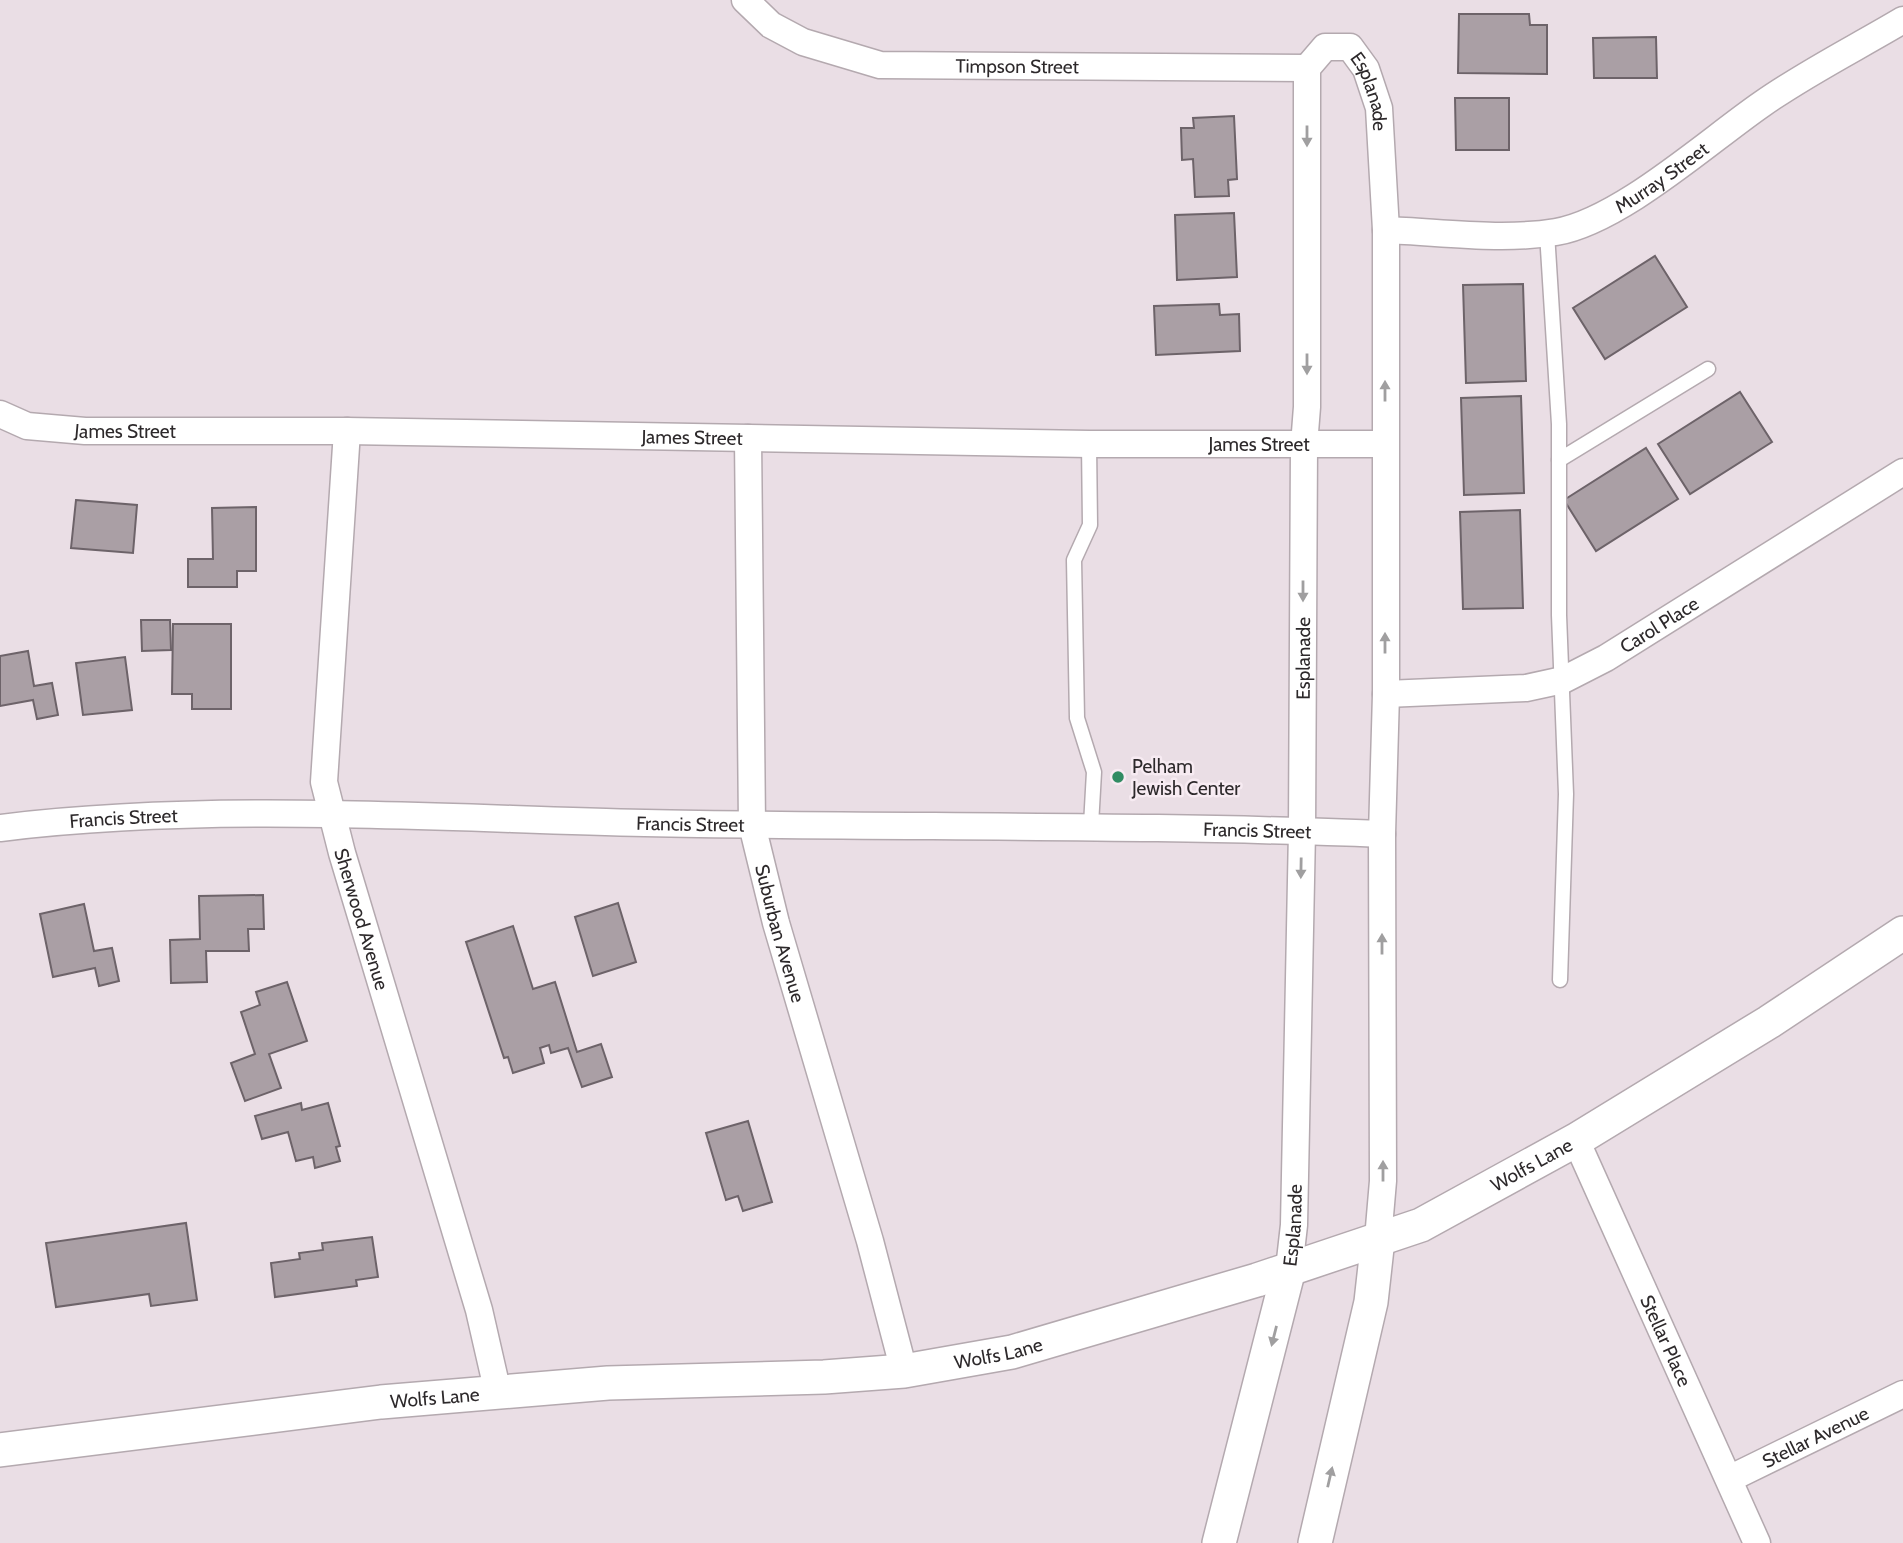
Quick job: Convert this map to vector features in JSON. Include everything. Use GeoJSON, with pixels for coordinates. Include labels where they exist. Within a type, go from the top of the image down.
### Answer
{"type":"FeatureCollection","features":[{"type":"Feature","properties":{"kind":"street","name":"Timpson Street"},"geometry":{"type":"LineString","coordinates":[[745,0],[771,25],[803,42],[880,65],[1307,68]]}},
{"type":"Feature","properties":{"kind":"street","name":"Murray Street"},"geometry":{"type":"LineString","coordinates":[[1387,230],[1515,235],[1547,233],[1596,219],[1698,153],[1763,103],[1903,20]]}},
{"type":"Feature","properties":{"kind":"street","name":"Esplanade"},"geometry":{"type":"LineString","coordinates":[[1219,1543],[1289,1269],[1294,1225],[1302,831],[1304,445],[1307,407],[1307,68],[1325,47],[1350,47],[1366,69],[1379,108],[1387,230],[1382,834],[1383,1181],[1371,1302],[1315,1543]]}},
{"type":"Feature","properties":{"kind":"street","name":"James Street"},"geometry":{"type":"LineString","coordinates":[[0,414],[27,426],[85,431],[347,431],[1089,444],[1385,444]]}},
{"type":"Feature","properties":{"kind":"street","name":"Sherwood Avenue"},"geometry":{"type":"LineString","coordinates":[[347,431],[324,782],[479,1310],[498,1393]]}},
{"type":"Feature","properties":{"kind":"street","name":"Suburban Avenue"},"geometry":{"type":"LineString","coordinates":[[748,438],[752,825],[776,923],[870,1241],[904,1371]]}},
{"type":"Feature","properties":{"kind":"street","name":"Carol Place"},"geometry":{"type":"LineString","coordinates":[[1385,694],[1526,688],[1563,680],[1606,658],[1903,472]]}},
{"type":"Feature","properties":{"kind":"street","name":"Francis Street"},"geometry":{"type":"LineString","coordinates":[[0,828],[123,815],[333,815],[752,825],[1091,825],[1382,834]]}},
{"type":"Feature","properties":{"kind":"street","name":"Wolfs Lane"},"geometry":{"type":"LineString","coordinates":[[0,1450],[292,1412],[608,1383],[824,1377],[904,1371],[1012,1352],[1289,1269],[1421,1225],[1576,1140],[1769,1022],[1903,933]]}},
{"type":"Feature","properties":{"kind":"street","name":"Stellar Place"},"geometry":{"type":"LineString","coordinates":[[1576,1140],[1757,1543]]}},
{"type":"Feature","properties":{"kind":"street","name":"Stellar Avenue"},"geometry":{"type":"LineString","coordinates":[[1729,1479],[1903,1394]]}},
{"type":"Feature","properties":{"kind":"lane"},"geometry":{"type":"LineString","coordinates":[[1547,233],[1559,460],[1559,615],[1566,794],[1560,980]]}},
{"type":"Feature","properties":{"kind":"lane"},"geometry":{"type":"LineString","coordinates":[[1559,460],[1708,369]]}},
{"type":"Feature","properties":{"kind":"lane"},"geometry":{"type":"LineString","coordinates":[[1089,444],[1090,525],[1074,560],[1077,718],[1094,772],[1091,825]]}},
{"type":"Feature","properties":{"kind":"building"},"geometry":{"type":"Polygon","coordinates":[[[1459,14],[1529,14],[1530,25],[1547,25],[1547,74],[1458,73],[1459,14]]]}},
{"type":"Feature","properties":{"kind":"building"},"geometry":{"type":"Polygon","coordinates":[[[1656,37],[1657,78],[1594,78],[1593,38],[1656,37]]]}},
{"type":"Feature","properties":{"kind":"building"},"geometry":{"type":"Polygon","coordinates":[[[1455,98],[1509,98],[1509,150],[1456,150],[1455,98]]]}},
{"type":"Feature","properties":{"kind":"building"},"geometry":{"type":"Polygon","coordinates":[[[1234,116],[1237,179],[1228,180],[1229,196],[1195,197],[1193,159],[1182,160],[1181,128],[1194,128],[1193,118],[1234,116]]]}},
{"type":"Feature","properties":{"kind":"building"},"geometry":{"type":"Polygon","coordinates":[[[1234,213],[1237,277],[1177,280],[1175,215],[1234,213]]]}},
{"type":"Feature","properties":{"kind":"building"},"geometry":{"type":"Polygon","coordinates":[[[1655,256],[1687,307],[1605,359],[1573,308],[1655,256]]]}},
{"type":"Feature","properties":{"kind":"building"},"geometry":{"type":"Polygon","coordinates":[[[1523,284],[1526,381],[1466,383],[1463,285],[1523,284]]]}},
{"type":"Feature","properties":{"kind":"building"},"geometry":{"type":"Polygon","coordinates":[[[1219,304],[1220,315],[1239,314],[1240,351],[1156,355],[1154,306],[1219,304]]]}},
{"type":"Feature","properties":{"kind":"building"},"geometry":{"type":"Polygon","coordinates":[[[1740,392],[1772,442],[1690,494],[1658,444],[1740,392]]]}},
{"type":"Feature","properties":{"kind":"building"},"geometry":{"type":"Polygon","coordinates":[[[1521,396],[1524,493],[1464,495],[1461,398],[1521,396]]]}},
{"type":"Feature","properties":{"kind":"building"},"geometry":{"type":"Polygon","coordinates":[[[1646,448],[1678,499],[1596,551],[1564,500],[1646,448]]]}},
{"type":"Feature","properties":{"kind":"building"},"geometry":{"type":"Polygon","coordinates":[[[76,500],[137,505],[133,553],[71,548],[76,500]]]}},
{"type":"Feature","properties":{"kind":"building"},"geometry":{"type":"Polygon","coordinates":[[[256,507],[256,571],[237,571],[237,587],[188,587],[188,559],[213,559],[212,508],[256,507]]]}},
{"type":"Feature","properties":{"kind":"building"},"geometry":{"type":"Polygon","coordinates":[[[1520,510],[1523,608],[1463,609],[1460,512],[1520,510]]]}},
{"type":"Feature","properties":{"kind":"building"},"geometry":{"type":"Polygon","coordinates":[[[141,620],[170,620],[171,650],[142,651],[141,620]]]}},
{"type":"Feature","properties":{"kind":"building"},"geometry":{"type":"Polygon","coordinates":[[[173,624],[231,624],[231,709],[192,709],[192,694],[172,694],[173,624]]]}},
{"type":"Feature","properties":{"kind":"building"},"geometry":{"type":"Polygon","coordinates":[[[28,651],[34,686],[52,683],[58,715],[37,719],[33,700],[0,706],[0,656],[28,651]]]}},
{"type":"Feature","properties":{"kind":"building"},"geometry":{"type":"Polygon","coordinates":[[[125,657],[132,710],[83,715],[76,663],[125,657]]]}},
{"type":"Feature","properties":{"kind":"building"},"geometry":{"type":"Polygon","coordinates":[[[263,895],[264,929],[248,929],[249,951],[206,951],[207,982],[171,983],[170,940],[200,939],[199,896],[263,895]]]}},
{"type":"Feature","properties":{"kind":"building"},"geometry":{"type":"Polygon","coordinates":[[[618,903],[636,962],[593,976],[575,917],[618,903]]]}},
{"type":"Feature","properties":{"kind":"building"},"geometry":{"type":"Polygon","coordinates":[[[84,904],[94,951],[112,948],[119,981],[99,986],[95,968],[53,977],[40,914],[84,904]]]}},
{"type":"Feature","properties":{"kind":"building"},"geometry":{"type":"Polygon","coordinates":[[[513,926],[533,989],[555,982],[577,1052],[601,1044],[612,1077],[582,1087],[568,1048],[551,1053],[549,1045],[540,1048],[544,1063],[513,1073],[508,1057],[504,1058],[466,942],[513,926]]]}},
{"type":"Feature","properties":{"kind":"building"},"geometry":{"type":"Polygon","coordinates":[[[287,982],[307,1041],[269,1054],[281,1088],[245,1101],[231,1063],[255,1054],[241,1012],[260,1005],[256,992],[287,982]]]}},
{"type":"Feature","properties":{"kind":"building"},"geometry":{"type":"Polygon","coordinates":[[[301,1103],[302,1110],[328,1103],[340,1146],[336,1147],[340,1161],[315,1168],[313,1157],[296,1161],[288,1132],[262,1139],[255,1116],[301,1103]]]}},
{"type":"Feature","properties":{"kind":"building"},"geometry":{"type":"Polygon","coordinates":[[[748,1121],[772,1202],[743,1211],[738,1196],[726,1200],[706,1133],[748,1121]]]}},
{"type":"Feature","properties":{"kind":"building"},"geometry":{"type":"Polygon","coordinates":[[[186,1223],[197,1300],[151,1306],[149,1294],[56,1307],[46,1243],[186,1223]]]}},
{"type":"Feature","properties":{"kind":"building"},"geometry":{"type":"Polygon","coordinates":[[[372,1237],[378,1277],[356,1280],[357,1286],[275,1297],[271,1263],[300,1259],[299,1253],[323,1250],[322,1243],[372,1237]]]}},
{"type":"Feature","properties":{"kind":"place","name":"Pelham Jewish Center"},"geometry":{"type":"Point","coordinates":[1118,777]}}]}
